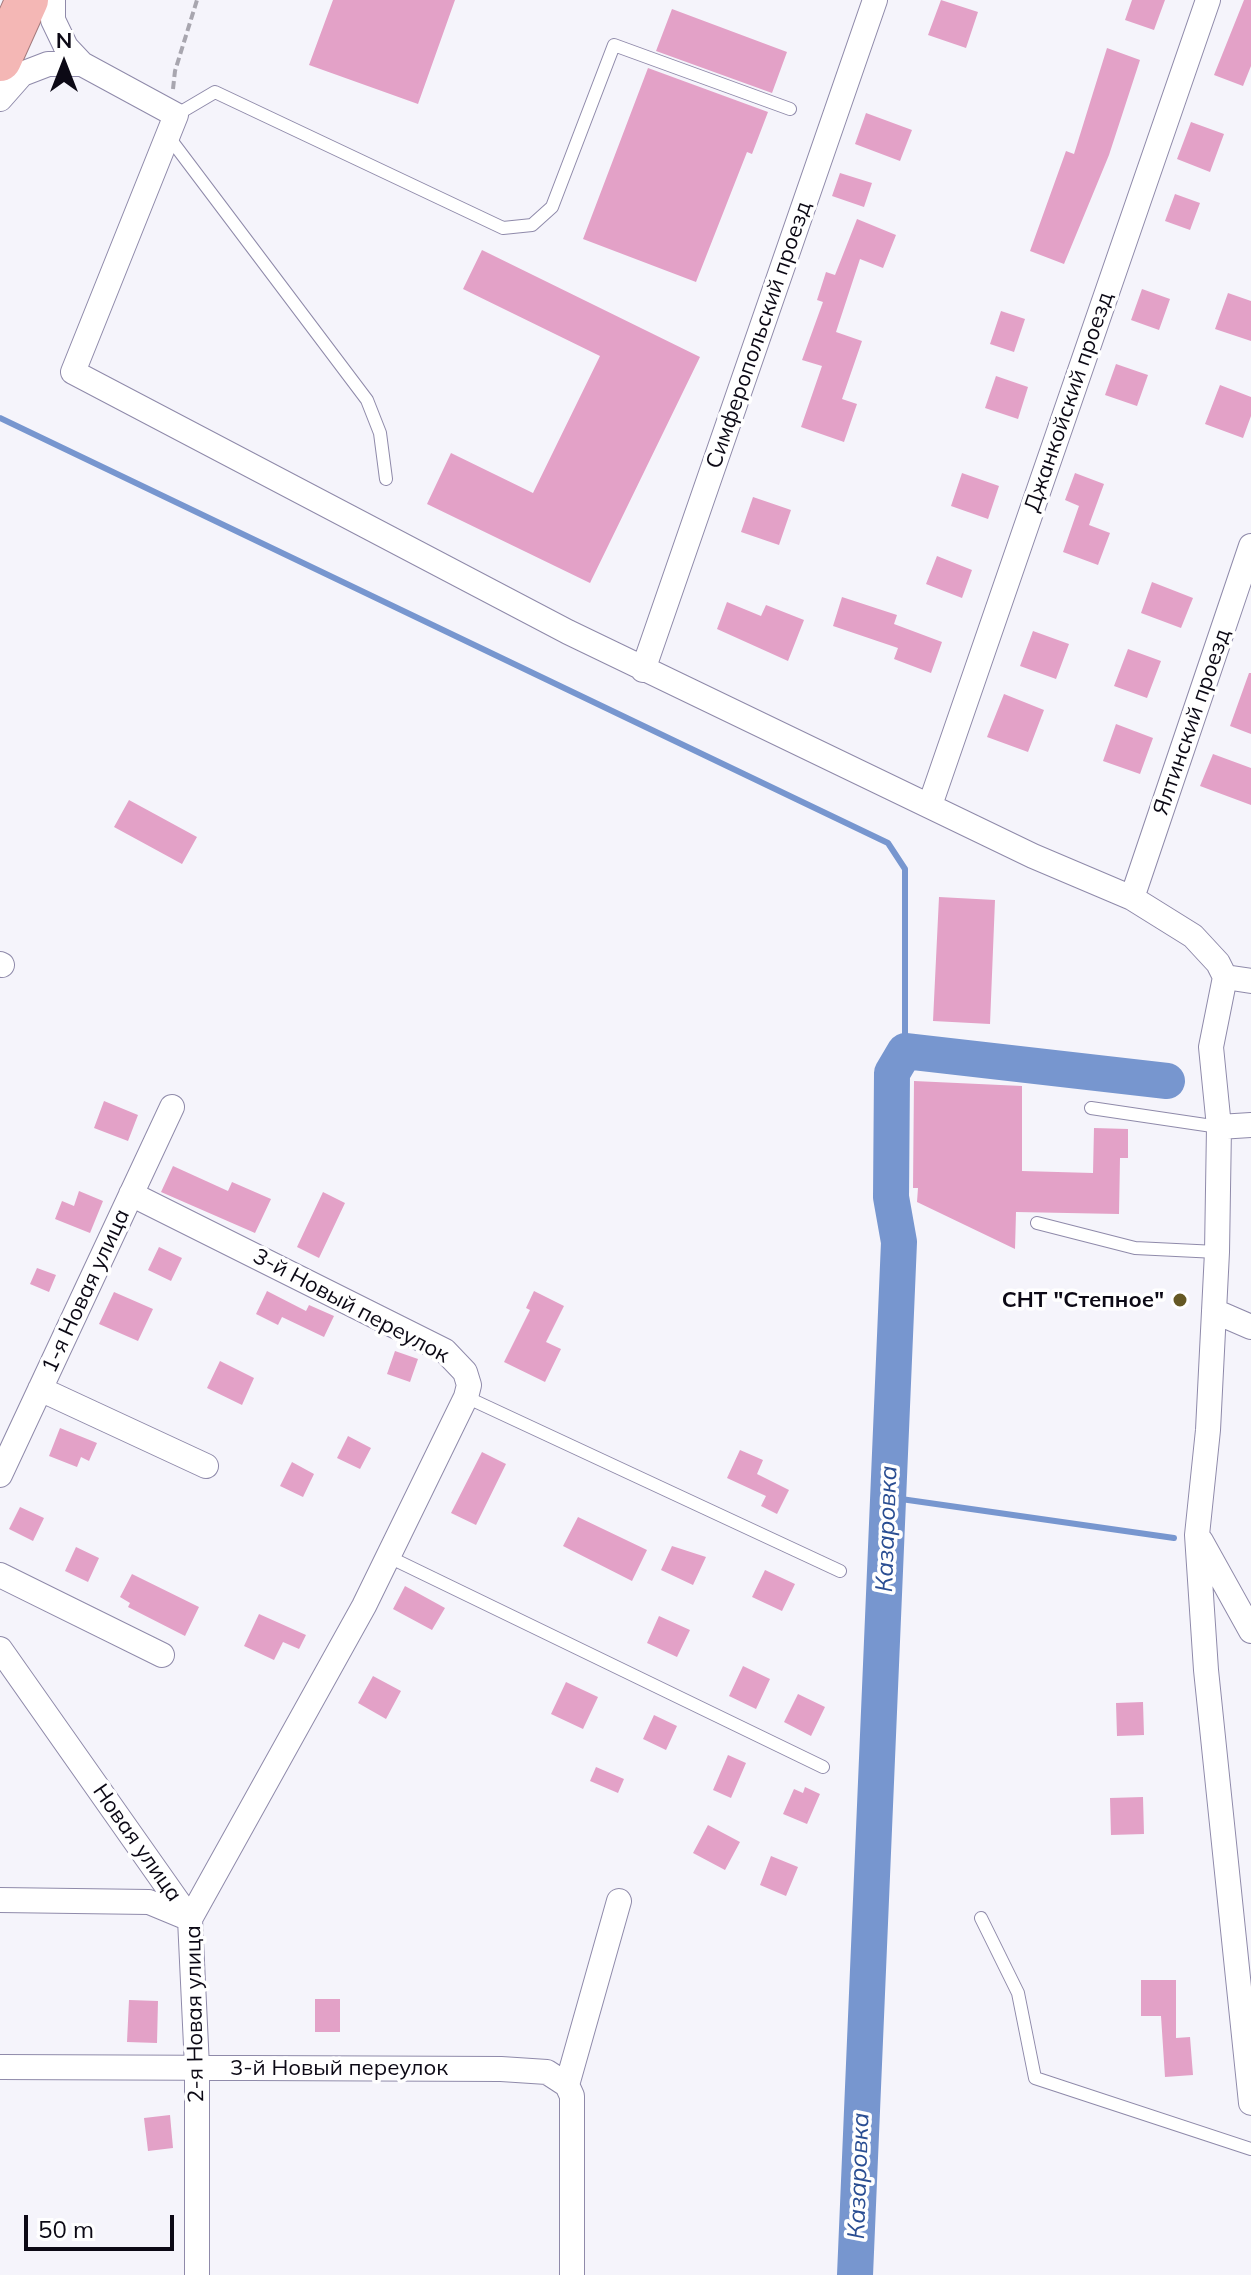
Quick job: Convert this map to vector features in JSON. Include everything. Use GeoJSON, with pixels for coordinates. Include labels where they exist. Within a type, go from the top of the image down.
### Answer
{"type":"FeatureCollection","features":[{"type":"Feature","properties":{"kind":"highway"},"geometry":{"type":"LineString","coordinates":[[0,60],[27,0]]}},
{"type":"Feature","properties":{"kind":"street"},"geometry":{"type":"LineString","coordinates":[[53,0],[53,20],[66,47],[82,64],[172,125],[73,372],[643,670],[1033,856],[1132,898],[1193,936],[1211,953],[1225,977],[1211,1047],[1219,1127],[1217,1252],[1197,1535],[1206,1670],[1251,2103]]}},
{"type":"Feature","properties":{"kind":"street","name":"Симферопольский проезд"},"geometry":{"type":"LineString","coordinates":[[643,670],[875,0]]}},
{"type":"Feature","properties":{"kind":"street","name":"Джанкойский проезд"},"geometry":{"type":"LineString","coordinates":[[930,805],[1208,0]]}},
{"type":"Feature","properties":{"kind":"street"},"geometry":{"type":"LineString","coordinates":[[0,99],[22,74],[48,64],[82,64]]}},
{"type":"Feature","properties":{"kind":"street","name":"Ялтинский проезд"},"geometry":{"type":"LineString","coordinates":[[1132,898],[1251,546]]}},
{"type":"Feature","properties":{"kind":"street"},"geometry":{"type":"LineString","coordinates":[[1225,977],[1251,981]]}},
{"type":"Feature","properties":{"kind":"street","name":"1-я Новая улица"},"geometry":{"type":"LineString","coordinates":[[0,1475],[172,1107]]}},
{"type":"Feature","properties":{"kind":"street"},"geometry":{"type":"LineString","coordinates":[[1219,1127],[1251,1125]]}},
{"type":"Feature","properties":{"kind":"street","name":"3-й Новый переулок"},"geometry":{"type":"LineString","coordinates":[[131,1194],[445,1351],[465,1372],[469,1385],[466,1397]]}},
{"type":"Feature","properties":{"kind":"street"},"geometry":{"type":"LineString","coordinates":[[1214,1311],[1251,1310]]}},
{"type":"Feature","properties":{"kind":"street"},"geometry":{"type":"LineString","coordinates":[[1214,1311],[1251,1327]]}},
{"type":"Feature","properties":{"kind":"street"},"geometry":{"type":"LineString","coordinates":[[40,1389],[206,1466]]}},
{"type":"Feature","properties":{"kind":"street"},"geometry":{"type":"LineString","coordinates":[[389,1557],[466,1397]]}},
{"type":"Feature","properties":{"kind":"street"},"geometry":{"type":"LineString","coordinates":[[1197,1535],[1251,1631]]}},
{"type":"Feature","properties":{"kind":"street","name":"2-я Новая улица"},"geometry":{"type":"LineString","coordinates":[[197,2275],[197,2067],[190,1919],[389,1557]]}},
{"type":"Feature","properties":{"kind":"street"},"geometry":{"type":"LineString","coordinates":[[0,1575],[162,1655]]}},
{"type":"Feature","properties":{"kind":"street","name":"Новая улица"},"geometry":{"type":"LineString","coordinates":[[0,1649],[190,1919]]}},
{"type":"Feature","properties":{"kind":"street","name":"Новая улица"},"geometry":{"type":"LineString","coordinates":[[0,1900],[149,1902],[190,1919]]}},
{"type":"Feature","properties":{"kind":"street"},"geometry":{"type":"LineString","coordinates":[[572,2275],[569,2091],[619,1901]]}},
{"type":"Feature","properties":{"kind":"street","name":"3-й Новый переулок"},"geometry":{"type":"LineString","coordinates":[[0,2067],[534,2070],[547,2072],[569,2091]]}},
{"type":"Feature","properties":{"kind":"lane"},"geometry":{"type":"LineString","coordinates":[[386,479],[380,433],[367,400],[172,125],[215,92],[503,228],[532,225],[552,207],[614,45],[790,109]]}},
{"type":"Feature","properties":{"kind":"lane"},"geometry":{"type":"LineString","coordinates":[[1091,1108],[1219,1127]]}},
{"type":"Feature","properties":{"kind":"lane"},"geometry":{"type":"LineString","coordinates":[[1037,1223],[1135,1248],[1217,1252]]}},
{"type":"Feature","properties":{"kind":"lane"},"geometry":{"type":"LineString","coordinates":[[466,1397],[840,1571]]}},
{"type":"Feature","properties":{"kind":"lane"},"geometry":{"type":"LineString","coordinates":[[389,1557],[823,1767]]}},
{"type":"Feature","properties":{"kind":"lane"},"geometry":{"type":"LineString","coordinates":[[981,1918],[1018,1993],[1035,2078],[1251,2149]]}},
{"type":"Feature","properties":{"kind":"path"},"geometry":{"type":"LineString","coordinates":[[172,125],[175,71],[197,0]]}},
{"type":"Feature","properties":{"kind":"building"},"geometry":{"type":"Polygon","coordinates":[[[333,0],[455,0],[418,104],[309,65],[333,0]]]}},
{"type":"Feature","properties":{"kind":"building"},"geometry":{"type":"Polygon","coordinates":[[[941,0],[978,12],[966,48],[928,35],[941,0]]]}},
{"type":"Feature","properties":{"kind":"building"},"geometry":{"type":"Polygon","coordinates":[[[1132,0],[1165,0],[1154,30],[1125,20],[1132,0]]]}},
{"type":"Feature","properties":{"kind":"building"},"geometry":{"type":"Polygon","coordinates":[[[1244,0],[1251,0],[1251,66],[1243,86],[1214,75],[1244,0]]]}},
{"type":"Feature","properties":{"kind":"building"},"geometry":{"type":"Polygon","coordinates":[[[672,9],[787,52],[772,93],[656,51],[672,9]]]}},
{"type":"Feature","properties":{"kind":"building"},"geometry":{"type":"Polygon","coordinates":[[[1107,48],[1140,60],[1109,155],[1064,264],[1030,251],[1066,151],[1074,154],[1107,48]]]}},
{"type":"Feature","properties":{"kind":"building"},"geometry":{"type":"Polygon","coordinates":[[[648,68],[768,112],[752,154],[747,152],[696,282],[583,239],[648,68]]]}},
{"type":"Feature","properties":{"kind":"building"},"geometry":{"type":"Polygon","coordinates":[[[866,113],[912,130],[900,161],[855,144],[866,113]]]}},
{"type":"Feature","properties":{"kind":"building"},"geometry":{"type":"Polygon","coordinates":[[[1191,122],[1224,134],[1210,172],[1177,159],[1191,122]]]}},
{"type":"Feature","properties":{"kind":"building"},"geometry":{"type":"Polygon","coordinates":[[[840,173],[872,183],[864,207],[832,196],[840,173]]]}},
{"type":"Feature","properties":{"kind":"building"},"geometry":{"type":"Polygon","coordinates":[[[1175,194],[1200,203],[1190,230],[1165,221],[1175,194]]]}},
{"type":"Feature","properties":{"kind":"building"},"geometry":{"type":"Polygon","coordinates":[[[857,219],[896,235],[883,268],[860,259],[836,332],[862,341],[842,399],[857,404],[844,442],[801,427],[822,366],[802,360],[823,302],[817,300],[826,272],[835,275],[857,219]]]}},
{"type":"Feature","properties":{"kind":"building"},"geometry":{"type":"Polygon","coordinates":[[[482,250],[700,357],[590,583],[427,504],[451,453],[533,493],[600,356],[463,289],[482,250]]]}},
{"type":"Feature","properties":{"kind":"building"},"geometry":{"type":"Polygon","coordinates":[[[1142,289],[1170,299],[1159,330],[1131,320],[1142,289]]]}},
{"type":"Feature","properties":{"kind":"building"},"geometry":{"type":"Polygon","coordinates":[[[1228,293],[1251,301],[1251,341],[1215,329],[1228,293]]]}},
{"type":"Feature","properties":{"kind":"building"},"geometry":{"type":"Polygon","coordinates":[[[1001,311],[1025,319],[1014,352],[990,344],[1001,311]]]}},
{"type":"Feature","properties":{"kind":"building"},"geometry":{"type":"Polygon","coordinates":[[[1116,364],[1148,375],[1137,406],[1105,395],[1116,364]]]}},
{"type":"Feature","properties":{"kind":"building"},"geometry":{"type":"Polygon","coordinates":[[[996,376],[1028,387],[1018,419],[985,408],[996,376]]]}},
{"type":"Feature","properties":{"kind":"building"},"geometry":{"type":"Polygon","coordinates":[[[1220,385],[1251,397],[1251,416],[1243,438],[1205,424],[1220,385]]]}},
{"type":"Feature","properties":{"kind":"building"},"geometry":{"type":"Polygon","coordinates":[[[962,473],[999,486],[988,519],[951,506],[962,473]]]}},
{"type":"Feature","properties":{"kind":"building"},"geometry":{"type":"Polygon","coordinates":[[[1075,473],[1104,484],[1089,525],[1110,533],[1098,565],[1063,552],[1079,506],[1065,500],[1075,473]]]}},
{"type":"Feature","properties":{"kind":"building"},"geometry":{"type":"Polygon","coordinates":[[[753,497],[791,510],[779,545],[741,532],[753,497]]]}},
{"type":"Feature","properties":{"kind":"building"},"geometry":{"type":"Polygon","coordinates":[[[937,556],[972,570],[962,598],[926,584],[937,556]]]}},
{"type":"Feature","properties":{"kind":"building"},"geometry":{"type":"Polygon","coordinates":[[[1152,582],[1193,598],[1181,628],[1141,613],[1152,582]]]}},
{"type":"Feature","properties":{"kind":"building"},"geometry":{"type":"Polygon","coordinates":[[[842,597],[897,615],[894,624],[942,642],[931,673],[894,659],[898,648],[833,626],[842,597]]]}},
{"type":"Feature","properties":{"kind":"building"},"geometry":{"type":"Polygon","coordinates":[[[727,602],[761,616],[766,605],[804,620],[788,661],[717,629],[727,602]]]}},
{"type":"Feature","properties":{"kind":"building"},"geometry":{"type":"Polygon","coordinates":[[[1033,631],[1069,644],[1056,679],[1020,666],[1033,631]]]}},
{"type":"Feature","properties":{"kind":"building"},"geometry":{"type":"Polygon","coordinates":[[[1128,649],[1161,661],[1147,698],[1114,686],[1128,649]]]}},
{"type":"Feature","properties":{"kind":"building"},"geometry":{"type":"Polygon","coordinates":[[[1251,673],[1251,734],[1230,726],[1251,673]]]}},
{"type":"Feature","properties":{"kind":"building"},"geometry":{"type":"Polygon","coordinates":[[[1004,694],[1044,710],[1028,752],[987,737],[1004,694]]]}},
{"type":"Feature","properties":{"kind":"building"},"geometry":{"type":"Polygon","coordinates":[[[1116,724],[1153,738],[1140,774],[1103,761],[1116,724]]]}},
{"type":"Feature","properties":{"kind":"building"},"geometry":{"type":"Polygon","coordinates":[[[1213,754],[1251,768],[1251,805],[1200,786],[1213,754]]]}},
{"type":"Feature","properties":{"kind":"building"},"geometry":{"type":"Polygon","coordinates":[[[129,800],[197,837],[182,864],[114,827],[129,800]]]}},
{"type":"Feature","properties":{"kind":"building"},"geometry":{"type":"Polygon","coordinates":[[[939,897],[995,900],[990,1024],[933,1021],[939,897]]]}},
{"type":"Feature","properties":{"kind":"building"},"geometry":{"type":"Polygon","coordinates":[[[914,1081],[1022,1086],[1022,1171],[1093,1173],[1094,1128],[1128,1129],[1128,1158],[1120,1158],[1119,1214],[1016,1212],[1015,1249],[917,1202],[918,1188],[913,1188],[914,1081]]]}},
{"type":"Feature","properties":{"kind":"building"},"geometry":{"type":"Polygon","coordinates":[[[104,1101],[138,1115],[128,1141],[94,1128],[104,1101]]]}},
{"type":"Feature","properties":{"kind":"building"},"geometry":{"type":"Polygon","coordinates":[[[173,1166],[228,1191],[232,1182],[271,1199],[255,1233],[161,1192],[173,1166]]]}},
{"type":"Feature","properties":{"kind":"building"},"geometry":{"type":"Polygon","coordinates":[[[79,1191],[103,1201],[90,1233],[55,1219],[62,1201],[74,1206],[79,1191]]]}},
{"type":"Feature","properties":{"kind":"building"},"geometry":{"type":"Polygon","coordinates":[[[323,1192],[345,1203],[319,1258],[297,1247],[323,1192]]]}},
{"type":"Feature","properties":{"kind":"building"},"geometry":{"type":"Polygon","coordinates":[[[159,1247],[182,1258],[171,1281],[148,1270],[159,1247]]]}},
{"type":"Feature","properties":{"kind":"building"},"geometry":{"type":"Polygon","coordinates":[[[37,1268],[56,1275],[49,1292],[30,1284],[37,1268]]]}},
{"type":"Feature","properties":{"kind":"building"},"geometry":{"type":"Polygon","coordinates":[[[267,1291],[306,1311],[309,1305],[334,1316],[324,1337],[282,1317],[278,1325],[256,1314],[267,1291]]]}},
{"type":"Feature","properties":{"kind":"building"},"geometry":{"type":"Polygon","coordinates":[[[534,1291],[564,1306],[546,1342],[561,1349],[545,1382],[504,1362],[530,1310],[526,1308],[534,1291]]]}},
{"type":"Feature","properties":{"kind":"building"},"geometry":{"type":"Polygon","coordinates":[[[114,1292],[153,1309],[138,1341],[99,1324],[114,1292]]]}},
{"type":"Feature","properties":{"kind":"building"},"geometry":{"type":"Polygon","coordinates":[[[395,1351],[418,1359],[410,1382],[387,1374],[395,1351]]]}},
{"type":"Feature","properties":{"kind":"building"},"geometry":{"type":"Polygon","coordinates":[[[220,1361],[254,1378],[242,1405],[207,1388],[220,1361]]]}},
{"type":"Feature","properties":{"kind":"building"},"geometry":{"type":"Polygon","coordinates":[[[60,1428],[97,1443],[89,1461],[81,1457],[77,1467],[49,1456],[60,1428]]]}},
{"type":"Feature","properties":{"kind":"building"},"geometry":{"type":"Polygon","coordinates":[[[348,1436],[371,1448],[360,1469],[337,1458],[348,1436]]]}},
{"type":"Feature","properties":{"kind":"building"},"geometry":{"type":"Polygon","coordinates":[[[740,1450],[763,1460],[757,1474],[789,1490],[777,1514],[761,1506],[766,1496],[727,1478],[740,1450]]]}},
{"type":"Feature","properties":{"kind":"building"},"geometry":{"type":"Polygon","coordinates":[[[482,1452],[506,1464],[476,1525],[451,1513],[482,1452]]]}},
{"type":"Feature","properties":{"kind":"building"},"geometry":{"type":"Polygon","coordinates":[[[292,1462],[314,1474],[303,1497],[280,1486],[292,1462]]]}},
{"type":"Feature","properties":{"kind":"building"},"geometry":{"type":"Polygon","coordinates":[[[20,1507],[44,1518],[33,1541],[9,1529],[20,1507]]]}},
{"type":"Feature","properties":{"kind":"building"},"geometry":{"type":"Polygon","coordinates":[[[578,1517],[647,1550],[632,1581],[563,1546],[578,1517]]]}},
{"type":"Feature","properties":{"kind":"building"},"geometry":{"type":"Polygon","coordinates":[[[672,1546],[706,1557],[693,1585],[661,1570],[672,1546]]]}},
{"type":"Feature","properties":{"kind":"building"},"geometry":{"type":"Polygon","coordinates":[[[76,1547],[99,1558],[88,1582],[65,1571],[76,1547]]]}},
{"type":"Feature","properties":{"kind":"building"},"geometry":{"type":"Polygon","coordinates":[[[765,1570],[795,1584],[782,1611],[752,1597],[765,1570]]]}},
{"type":"Feature","properties":{"kind":"building"},"geometry":{"type":"Polygon","coordinates":[[[132,1574],[199,1607],[185,1636],[128,1607],[130,1603],[120,1597],[132,1574]]]}},
{"type":"Feature","properties":{"kind":"building"},"geometry":{"type":"Polygon","coordinates":[[[405,1586],[445,1608],[432,1630],[393,1609],[405,1586]]]}},
{"type":"Feature","properties":{"kind":"building"},"geometry":{"type":"Polygon","coordinates":[[[259,1614],[306,1635],[299,1649],[283,1642],[274,1660],[244,1646],[259,1614]]]}},
{"type":"Feature","properties":{"kind":"building"},"geometry":{"type":"Polygon","coordinates":[[[659,1616],[690,1630],[677,1657],[647,1643],[659,1616]]]}},
{"type":"Feature","properties":{"kind":"building"},"geometry":{"type":"Polygon","coordinates":[[[743,1666],[770,1679],[756,1709],[729,1696],[743,1666]]]}},
{"type":"Feature","properties":{"kind":"building"},"geometry":{"type":"Polygon","coordinates":[[[373,1676],[401,1691],[386,1719],[358,1703],[373,1676]]]}},
{"type":"Feature","properties":{"kind":"building"},"geometry":{"type":"Polygon","coordinates":[[[566,1682],[598,1697],[583,1729],[551,1714],[566,1682]]]}},
{"type":"Feature","properties":{"kind":"building"},"geometry":{"type":"Polygon","coordinates":[[[798,1694],[825,1707],[811,1736],[784,1722],[798,1694]]]}},
{"type":"Feature","properties":{"kind":"building"},"geometry":{"type":"Polygon","coordinates":[[[1143,1702],[1144,1735],[1117,1736],[1116,1703],[1143,1702]]]}},
{"type":"Feature","properties":{"kind":"building"},"geometry":{"type":"Polygon","coordinates":[[[654,1715],[677,1726],[666,1750],[643,1739],[654,1715]]]}},
{"type":"Feature","properties":{"kind":"building"},"geometry":{"type":"Polygon","coordinates":[[[728,1755],[746,1763],[731,1798],[713,1790],[728,1755]]]}},
{"type":"Feature","properties":{"kind":"building"},"geometry":{"type":"Polygon","coordinates":[[[596,1767],[624,1779],[618,1793],[590,1781],[596,1767]]]}},
{"type":"Feature","properties":{"kind":"building"},"geometry":{"type":"Polygon","coordinates":[[[805,1787],[820,1794],[807,1824],[783,1814],[794,1789],[803,1793],[805,1787]]]}},
{"type":"Feature","properties":{"kind":"building"},"geometry":{"type":"Polygon","coordinates":[[[1143,1797],[1144,1834],[1111,1835],[1110,1798],[1143,1797]]]}},
{"type":"Feature","properties":{"kind":"building"},"geometry":{"type":"Polygon","coordinates":[[[708,1825],[740,1842],[725,1870],[693,1853],[708,1825]]]}},
{"type":"Feature","properties":{"kind":"building"},"geometry":{"type":"Polygon","coordinates":[[[771,1856],[798,1867],[786,1896],[760,1885],[771,1856]]]}},
{"type":"Feature","properties":{"kind":"building"},"geometry":{"type":"Polygon","coordinates":[[[1141,1980],[1176,1980],[1176,2038],[1190,2037],[1193,2075],[1165,2077],[1161,2016],[1141,2016],[1141,1980]]]}},
{"type":"Feature","properties":{"kind":"building"},"geometry":{"type":"Polygon","coordinates":[[[315,1999],[340,1999],[340,2032],[315,2032],[315,1999]]]}},
{"type":"Feature","properties":{"kind":"building"},"geometry":{"type":"Polygon","coordinates":[[[129,2000],[158,2001],[157,2043],[127,2042],[129,2000]]]}},
{"type":"Feature","properties":{"kind":"building"},"geometry":{"type":"Polygon","coordinates":[[[170,2115],[173,2148],[148,2151],[144,2118],[170,2115]]]}},
{"type":"Feature","properties":{"kind":"waterway"},"geometry":{"type":"LineString","coordinates":[[0,418],[888,843],[905,869],[905,1051]]}},
{"type":"Feature","properties":{"kind":"waterway","name":"Казаровка"},"geometry":{"type":"LineString","coordinates":[[855,2275],[899,1242],[891,1197],[892,1073],[905,1051],[1167,1081]]}},
{"type":"Feature","properties":{"kind":"waterway"},"geometry":{"type":"LineString","coordinates":[[887,1497],[1174,1538]]}},
{"type":"Feature","properties":{"kind":"place","name":"СНТ \"Степное\""},"geometry":{"type":"Point","coordinates":[1180,1300]}}]}
